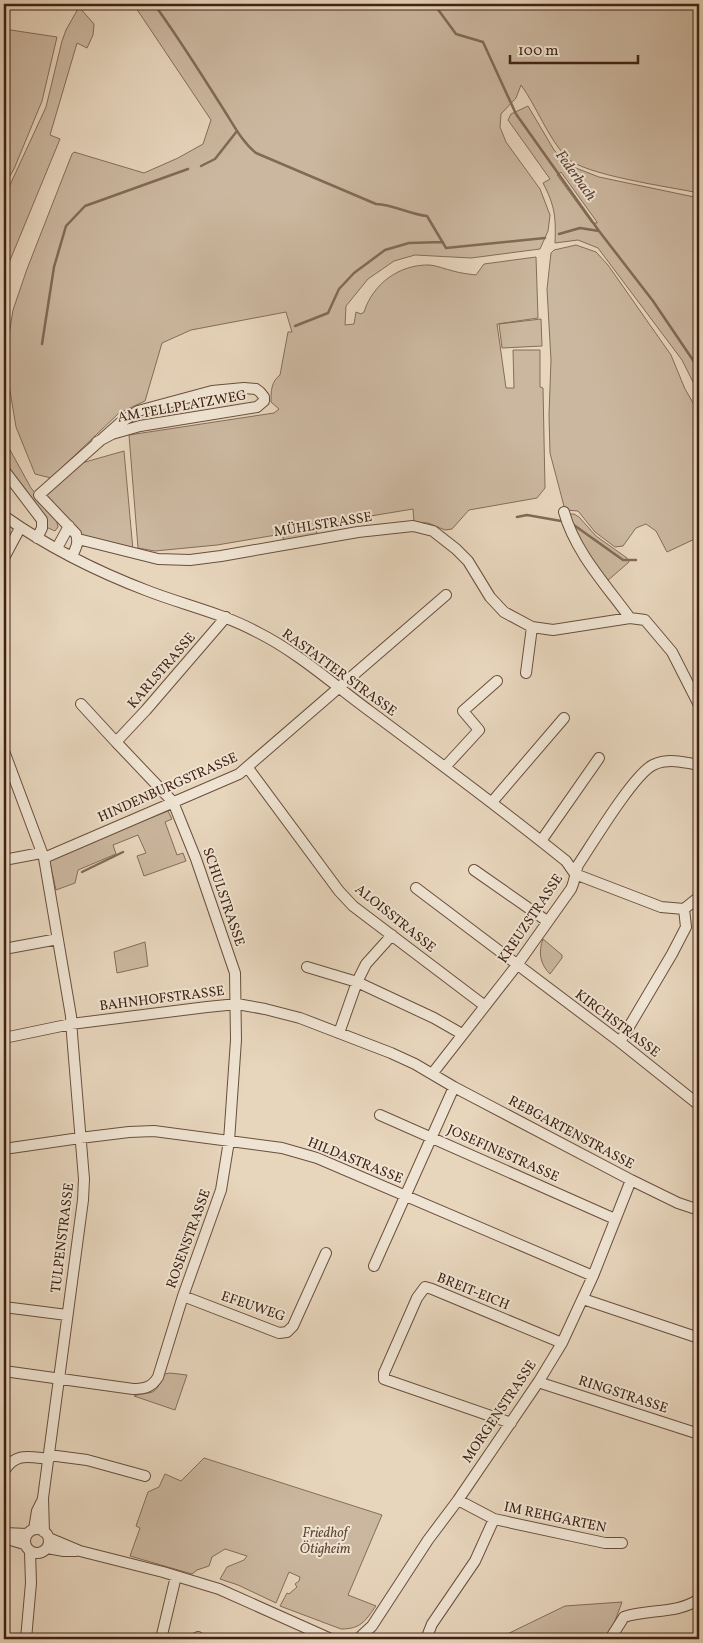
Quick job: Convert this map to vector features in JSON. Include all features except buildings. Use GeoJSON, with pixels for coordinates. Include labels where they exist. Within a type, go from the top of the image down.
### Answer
{"type":"FeatureCollection","features":[{"type":"Feature","properties":{"kind":"street","name":"AM TELLPLATZWEG"},"geometry":{"type":"LineString","coordinates":[[78,540],[69,526],[39,495],[97,442],[124,420],[138,411],[212,391],[251,388],[260,392],[264,397],[264,401],[257,407],[140,426],[112,434],[97,442]]}},
{"type":"Feature","properties":{"kind":"street"},"geometry":{"type":"LineString","coordinates":[[4,470],[42,520],[42,528],[37,538]]}},
{"type":"Feature","properties":{"kind":"street"},"geometry":{"type":"LineString","coordinates":[[564,512],[568,526],[585,557],[630,618],[644,620],[672,652],[699,705]]}},
{"type":"Feature","properties":{"kind":"street","name":"RASTATTER STRASSE"},"geometry":{"type":"LineString","coordinates":[[4,516],[20,528],[56,548],[146,590],[226,617],[258,632],[317,670],[492,802],[566,862],[575,874]]}},
{"type":"Feature","properties":{"kind":"street"},"geometry":{"type":"LineString","coordinates":[[56,548],[69,526]]}},
{"type":"Feature","properties":{"kind":"street","name":"MÜHLSTRASSE"},"geometry":{"type":"LineString","coordinates":[[78,540],[158,559],[190,560],[358,532],[413,526],[434,531],[456,549],[468,560],[490,597],[504,612],[532,627],[553,630],[630,618]]}},
{"type":"Feature","properties":{"kind":"street"},"geometry":{"type":"LineString","coordinates":[[4,558],[20,528]]}},
{"type":"Feature","properties":{"kind":"street"},"geometry":{"type":"LineString","coordinates":[[72,556],[78,540]]}},
{"type":"Feature","properties":{"kind":"street","name":"HINDENBURGSTRASSE"},"geometry":{"type":"LineString","coordinates":[[4,860],[42,855],[239,774],[446,595]]}},
{"type":"Feature","properties":{"kind":"street","name":"KARLSTRASSE"},"geometry":{"type":"LineString","coordinates":[[116,742],[226,617]]}},
{"type":"Feature","properties":{"kind":"street"},"geometry":{"type":"LineString","coordinates":[[526,673],[532,627]]}},
{"type":"Feature","properties":{"kind":"street"},"geometry":{"type":"LineString","coordinates":[[445,767],[479,730],[463,711],[497,681]]}},
{"type":"Feature","properties":{"kind":"street"},"geometry":{"type":"LineString","coordinates":[[81,704],[173,802]]}},
{"type":"Feature","properties":{"kind":"street"},"geometry":{"type":"LineString","coordinates":[[492,802],[564,718]]}},
{"type":"Feature","properties":{"kind":"street","name":"TULPENSTRASSE"},"geometry":{"type":"LineString","coordinates":[[4,751],[42,855],[58,939],[72,1016],[71,1024],[84,1179],[83,1200],[60,1378],[31,1583],[26,1639]]}},
{"type":"Feature","properties":{"kind":"street"},"geometry":{"type":"LineString","coordinates":[[540,841],[599,758]]}},
{"type":"Feature","properties":{"kind":"street","name":"KREUZSTRASSE"},"geometry":{"type":"LineString","coordinates":[[432,1074],[517,965],[571,889],[575,882],[578,865],[637,780],[653,765],[675,760],[699,765]]}},
{"type":"Feature","properties":{"kind":"street","name":"ALOISSTRASSE"},"geometry":{"type":"LineString","coordinates":[[248,768],[353,906],[485,1006]]}},
{"type":"Feature","properties":{"kind":"street","name":"SCHULSTRASSE"},"geometry":{"type":"LineString","coordinates":[[173,802],[196,859],[235,974],[237,1004]]}},
{"type":"Feature","properties":{"kind":"street"},"geometry":{"type":"LineString","coordinates":[[474,870],[547,921]]}},
{"type":"Feature","properties":{"kind":"street"},"geometry":{"type":"LineString","coordinates":[[575,874],[661,907],[684,909],[699,897]]}},
{"type":"Feature","properties":{"kind":"street","name":"KIRCHSTRASSE"},"geometry":{"type":"LineString","coordinates":[[416,888],[620,1042],[699,1105]]}},
{"type":"Feature","properties":{"kind":"street"},"geometry":{"type":"LineString","coordinates":[[620,1042],[686,926],[684,909]]}},
{"type":"Feature","properties":{"kind":"street"},"geometry":{"type":"LineString","coordinates":[[339,1033],[357,982],[366,964],[392,935]]}},
{"type":"Feature","properties":{"kind":"street"},"geometry":{"type":"LineString","coordinates":[[4,949],[58,939]]}},
{"type":"Feature","properties":{"kind":"street"},"geometry":{"type":"LineString","coordinates":[[307,967],[357,982],[434,1018],[462,1034]]}},
{"type":"Feature","properties":{"kind":"street","name":"BAHNHOFSTRASSE"},"geometry":{"type":"LineString","coordinates":[[4,1038],[71,1024],[237,1004],[300,1018],[391,1053],[432,1074]]}},
{"type":"Feature","properties":{"kind":"street","name":"ROSENSTRASSE"},"geometry":{"type":"LineString","coordinates":[[60,1378],[133,1389],[148,1387],[158,1377],[183,1296],[221,1190],[229,1141],[237,1004]]}},
{"type":"Feature","properties":{"kind":"street","name":"REBGARTENSTRASSE"},"geometry":{"type":"LineString","coordinates":[[432,1074],[630,1180],[678,1203],[699,1210]]}},
{"type":"Feature","properties":{"kind":"street"},"geometry":{"type":"LineString","coordinates":[[374,1266],[407,1196],[454,1087]]}},
{"type":"Feature","properties":{"kind":"street","name":"JOSEFINESTRASSE"},"geometry":{"type":"LineString","coordinates":[[380,1115],[615,1219]]}},
{"type":"Feature","properties":{"kind":"street","name":"HILDASTRASSE"},"geometry":{"type":"LineString","coordinates":[[4,1149],[129,1132],[154,1131],[282,1148],[317,1158],[593,1276]]}},
{"type":"Feature","properties":{"kind":"street","name":"MORGENSTRASSE"},"geometry":{"type":"LineString","coordinates":[[358,1639],[372,1626],[428,1540],[511,1423],[562,1343],[593,1276],[630,1180]]}},
{"type":"Feature","properties":{"kind":"street","name":"EFEUWEG"},"geometry":{"type":"LineString","coordinates":[[183,1296],[279,1333],[287,1332],[293,1326],[326,1253]]}},
{"type":"Feature","properties":{"kind":"street","name":"BREIT-EICH"},"geometry":{"type":"LineString","coordinates":[[511,1423],[384,1379],[384,1372],[417,1298],[425,1287],[432,1289],[562,1343]]}},
{"type":"Feature","properties":{"kind":"street"},"geometry":{"type":"LineString","coordinates":[[583,1299],[699,1338]]}},
{"type":"Feature","properties":{"kind":"street"},"geometry":{"type":"LineString","coordinates":[[4,1307],[67,1315]]}},
{"type":"Feature","properties":{"kind":"street"},"geometry":{"type":"LineString","coordinates":[[4,1371],[60,1378]]}},
{"type":"Feature","properties":{"kind":"street","name":"RINGSTRASSE"},"geometry":{"type":"LineString","coordinates":[[539,1381],[699,1434]]}},
{"type":"Feature","properties":{"kind":"street"},"geometry":{"type":"LineString","coordinates":[[4,1471],[9,1463],[21,1456],[87,1460],[145,1476]]}},
{"type":"Feature","properties":{"kind":"street","name":"IM REHGARTEN"},"geometry":{"type":"LineString","coordinates":[[458,1500],[494,1519],[605,1543],[622,1543]]}},
{"type":"Feature","properties":{"kind":"street"},"geometry":{"type":"LineString","coordinates":[[426,1639],[432,1624],[475,1561],[494,1519]]}},
{"type":"Feature","properties":{"kind":"street"},"geometry":{"type":"LineString","coordinates":[[4,1533],[37,1541],[64,1551],[80,1551],[176,1576],[227,1592],[330,1639]]}},
{"type":"Feature","properties":{"kind":"street"},"geometry":{"type":"LineString","coordinates":[[4,1538],[37,1541]]}},
{"type":"Feature","properties":{"kind":"street"},"geometry":{"type":"LineString","coordinates":[[161,1639],[176,1576]]}},
{"type":"Feature","properties":{"kind":"street"},"geometry":{"type":"LineString","coordinates":[[610,1639],[624,1617],[682,1607],[699,1599]]}},
{"type":"Feature","properties":{"kind":"green space"},"geometry":{"type":"Polygon","coordinates":[[[114,4],[699,4],[699,193],[608,175],[575,163],[559,149],[521,85],[516,98],[501,114],[500,127],[506,142],[540,189],[550,215],[548,231],[540,249],[471,258],[415,255],[394,261],[368,279],[346,306],[345,325],[354,324],[356,312],[361,314],[364,312],[368,302],[381,285],[398,272],[408,268],[430,265],[476,275],[484,264],[536,257],[538,318],[497,324],[506,388],[514,388],[513,350],[540,350],[540,387],[543,388],[545,488],[537,498],[469,510],[452,529],[445,530],[428,523],[414,522],[413,509],[316,525],[317,534],[284,541],[282,534],[217,545],[155,551],[138,548],[129,435],[274,413],[279,409],[271,402],[272,387],[280,375],[288,332],[292,332],[286,312],[191,330],[162,343],[145,401],[119,413],[51,478],[35,474],[16,427],[5,361],[13,310],[72,154],[74,152],[144,173],[178,158],[203,144],[211,120],[134,5],[114,4]]]}},
{"type":"Feature","properties":{"kind":"green space"},"geometry":{"type":"Polygon","coordinates":[[[79,7],[94,24],[93,35],[87,48],[77,43],[50,135],[60,139],[4,275],[4,198],[46,107],[62,41],[79,7]]]}},
{"type":"Feature","properties":{"kind":"green space"},"geometry":{"type":"Polygon","coordinates":[[[4,29],[57,37],[42,101],[14,169],[4,186],[4,29]]]}},
{"type":"Feature","properties":{"kind":"green space"},"geometry":{"type":"Polygon","coordinates":[[[528,106],[554,150],[568,165],[599,177],[699,198],[699,394],[682,360],[598,248],[578,240],[555,243],[554,212],[543,183],[550,179],[508,120],[511,114],[528,106]],[[561,172],[557,175],[592,223],[597,222],[561,172]]]}},
{"type":"Feature","properties":{"kind":"green space"},"geometry":{"type":"Polygon","coordinates":[[[576,245],[596,252],[608,265],[671,355],[685,389],[699,413],[699,537],[667,552],[656,531],[646,524],[636,528],[623,546],[615,547],[595,532],[578,511],[565,510],[550,453],[551,360],[547,289],[551,253],[554,250],[576,245]]]}},
{"type":"Feature","properties":{"kind":"green space"},"geometry":{"type":"Polygon","coordinates":[[[541,319],[542,346],[502,348],[499,324],[541,319]]]}},
{"type":"Feature","properties":{"kind":"green space"},"geometry":{"type":"Polygon","coordinates":[[[4,439],[31,488],[56,518],[58,527],[55,531],[46,527],[41,515],[4,462],[4,439]]]}},
{"type":"Feature","properties":{"kind":"green space"},"geometry":{"type":"Polygon","coordinates":[[[124,451],[133,550],[81,537],[43,494],[78,464],[124,451]]]}},
{"type":"Feature","properties":{"kind":"green space"},"geometry":{"type":"Polygon","coordinates":[[[566,514],[574,514],[579,517],[596,536],[627,558],[629,562],[606,582],[590,562],[566,514]]]}},
{"type":"Feature","properties":{"kind":"green space"},"geometry":{"type":"Polygon","coordinates":[[[168,811],[172,819],[165,822],[177,855],[183,853],[186,861],[144,876],[137,856],[146,853],[138,835],[113,845],[116,854],[78,870],[75,883],[56,890],[49,858],[168,811]]]}},
{"type":"Feature","properties":{"kind":"green space"},"geometry":{"type":"Polygon","coordinates":[[[543,939],[562,955],[562,958],[550,974],[541,958],[543,939]]]}},
{"type":"Feature","properties":{"kind":"green space"},"geometry":{"type":"Polygon","coordinates":[[[145,942],[148,966],[117,973],[114,952],[145,942]]]}},
{"type":"Feature","properties":{"kind":"green space"},"geometry":{"type":"Polygon","coordinates":[[[164,1374],[187,1375],[175,1410],[134,1396],[153,1392],[158,1387],[164,1374]]]}},
{"type":"Feature","properties":{"kind":"green space","name":"Friedhof Ötigheim"},"geometry":{"type":"Polygon","coordinates":[[[204,1458],[382,1515],[348,1595],[376,1606],[362,1623],[353,1628],[341,1629],[280,1606],[287,1593],[289,1594],[297,1587],[295,1584],[299,1581],[300,1577],[289,1572],[276,1603],[238,1585],[220,1579],[227,1567],[244,1560],[247,1556],[225,1549],[212,1557],[209,1566],[192,1574],[130,1556],[140,1528],[136,1526],[148,1492],[159,1487],[165,1474],[181,1481],[204,1458]]]}},
{"type":"Feature","properties":{"kind":"green space"},"geometry":{"type":"Polygon","coordinates":[[[622,1602],[615,1621],[605,1639],[497,1639],[565,1606],[622,1602]]]}},
{"type":"Feature","properties":{"kind":"waterway"},"geometry":{"type":"LineString","coordinates":[[154,4],[190,56],[238,133],[256,153],[376,204],[427,216],[446,248],[545,238]]}},
{"type":"Feature","properties":{"kind":"waterway","name":"Federbach"},"geometry":{"type":"LineString","coordinates":[[434,4],[456,34],[483,42],[516,114],[599,231],[653,301],[699,369]]}},
{"type":"Feature","properties":{"kind":"waterway"},"geometry":{"type":"LineString","coordinates":[[201,166],[215,159],[237,131]]}},
{"type":"Feature","properties":{"kind":"waterway"},"geometry":{"type":"LineString","coordinates":[[42,344],[54,267],[66,226],[85,206],[188,169]]}},
{"type":"Feature","properties":{"kind":"waterway"},"geometry":{"type":"LineString","coordinates":[[559,234],[580,228],[599,231]]}},
{"type":"Feature","properties":{"kind":"waterway"},"geometry":{"type":"LineString","coordinates":[[295,326],[328,313],[339,289],[354,273],[385,250],[409,243],[443,242]]}},
{"type":"Feature","properties":{"kind":"waterway"},"geometry":{"type":"LineString","coordinates":[[517,517],[527,515],[561,521]]}},
{"type":"Feature","properties":{"kind":"waterway"},"geometry":{"type":"LineString","coordinates":[[571,523],[623,560],[636,560]]}},
{"type":"Feature","properties":{"kind":"waterway"},"geometry":{"type":"LineString","coordinates":[[82,872],[123,852]]}}]}
